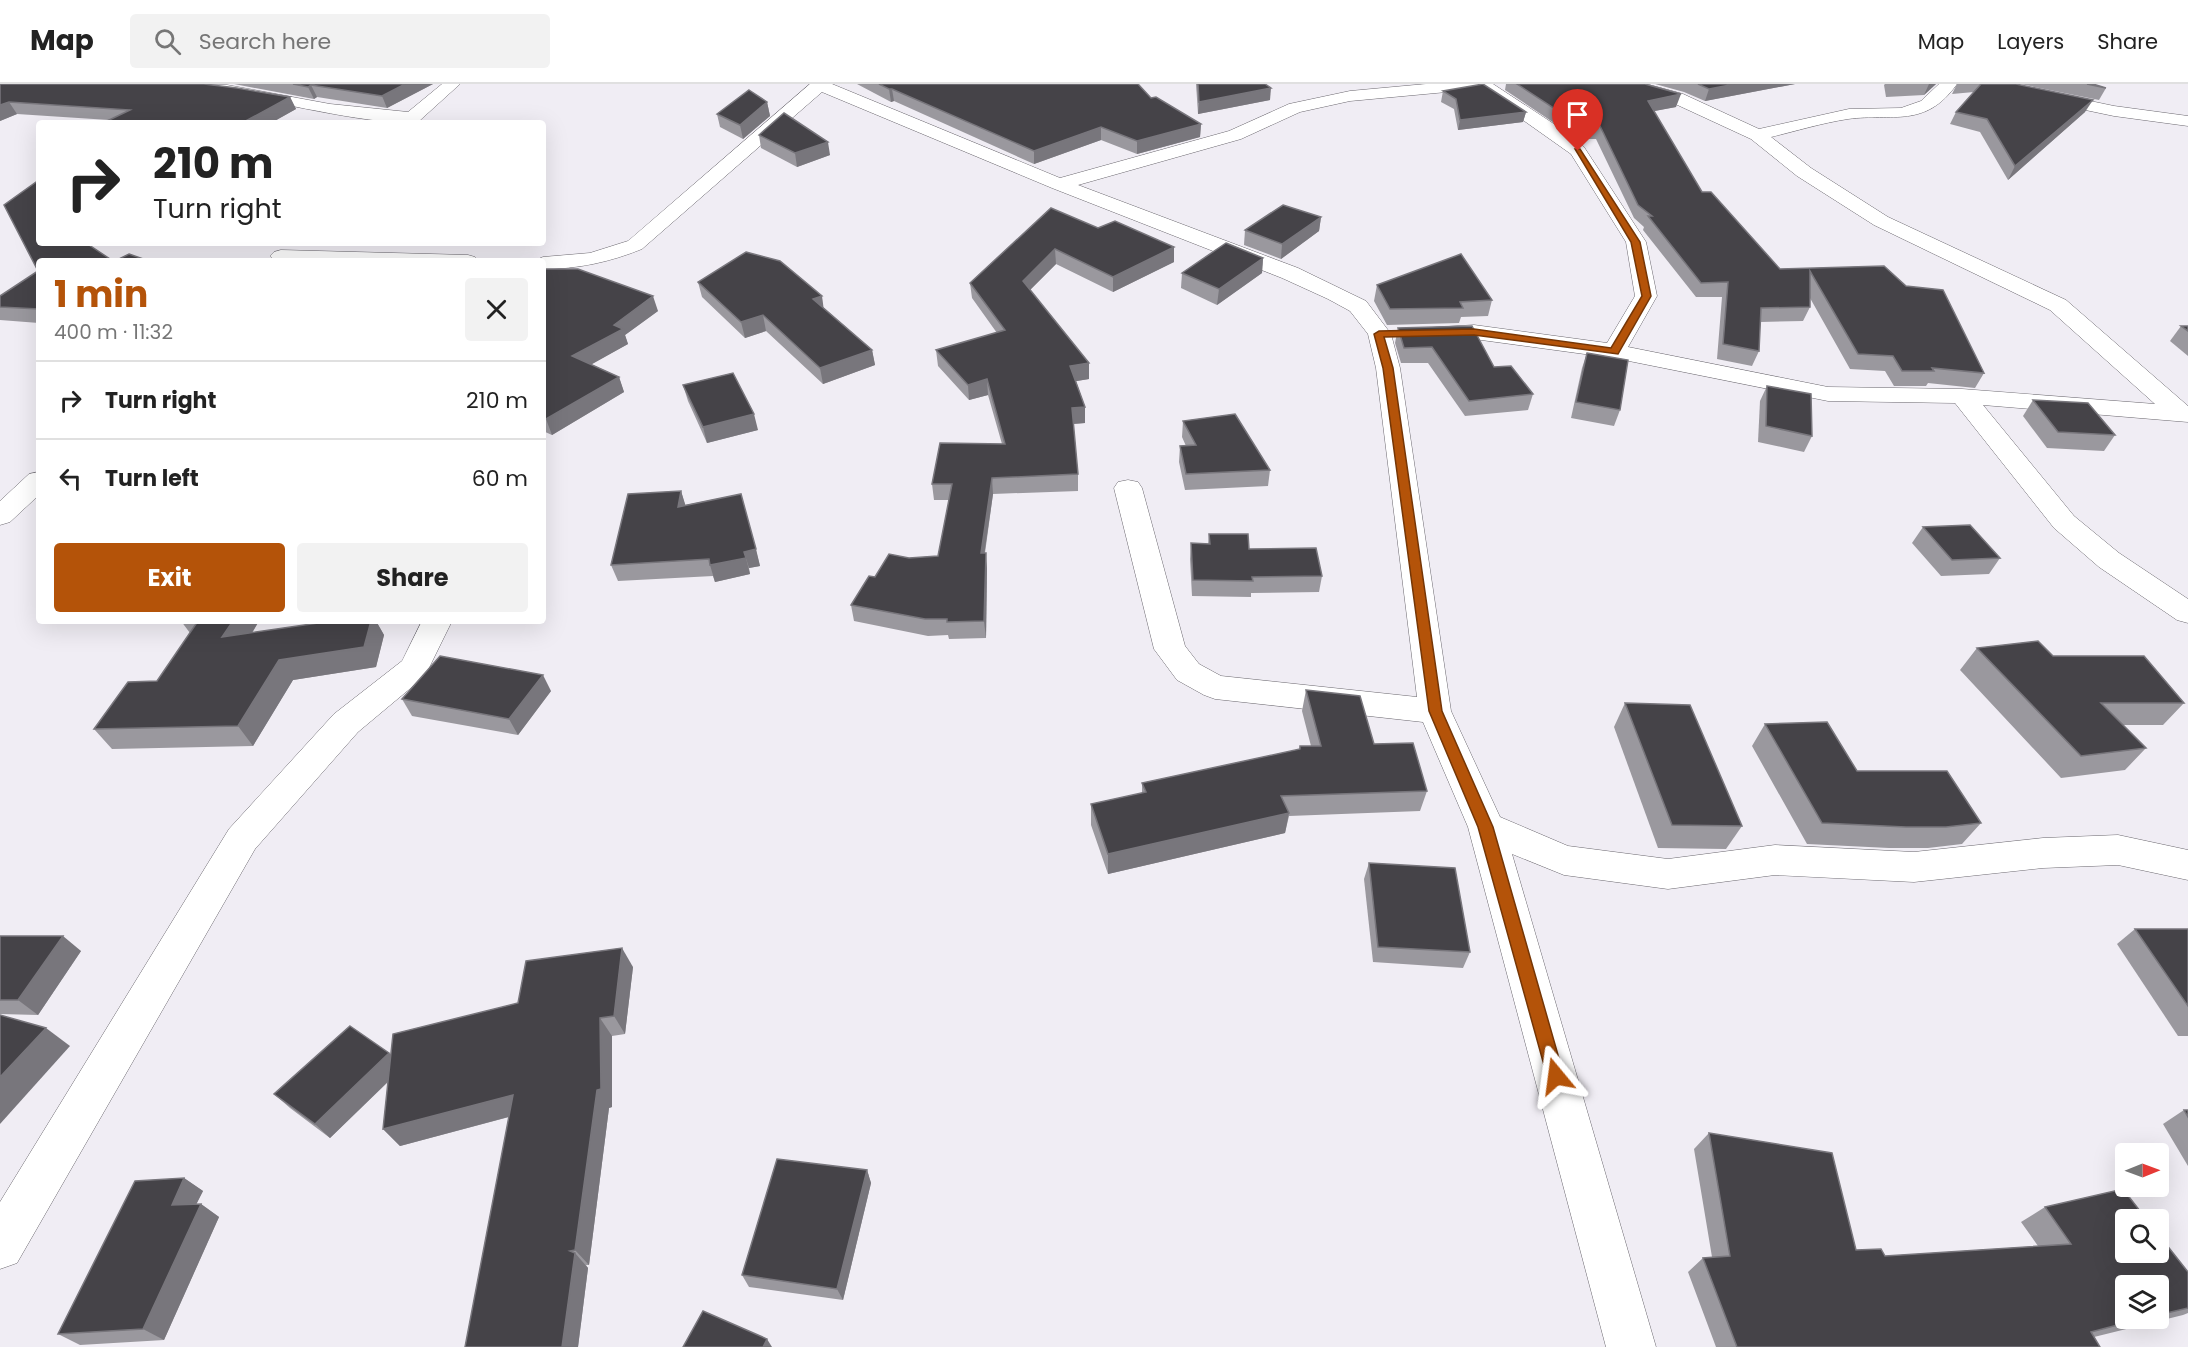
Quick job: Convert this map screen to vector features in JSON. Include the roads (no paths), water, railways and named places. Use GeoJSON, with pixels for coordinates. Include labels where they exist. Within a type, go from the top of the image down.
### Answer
{"type":"FeatureCollection","features":[{"type":"Feature","properties":{"kind":"street"},"geometry":{"type":"LineString","coordinates":[[173,84],[227,90],[330,109],[409,120],[452,84]]}},
{"type":"Feature","properties":{"kind":"street"},"geometry":{"type":"LineString","coordinates":[[1059,184],[1235,135],[1295,108],[1350,96],[1480,84],[1554,132],[1578,151],[1636,242],[1646,296],[1614,351]]}},
{"type":"Feature","properties":{"kind":"street"},"geometry":{"type":"LineString","coordinates":[[1627,84],[1677,98],[1757,135],[1804,172],[1881,221],[2058,305],[2184,413]]}},
{"type":"Feature","properties":{"kind":"street"},"geometry":{"type":"LineString","coordinates":[[1757,135],[1849,114],[1903,113],[1927,105],[1949,84]]}},
{"type":"Feature","properties":{"kind":"street"},"geometry":{"type":"LineString","coordinates":[[1985,84],[2114,111],[2188,121]]}},
{"type":"Feature","properties":{"kind":"street"},"geometry":{"type":"LineString","coordinates":[[546,263],[605,257],[635,245],[819,85],[1059,184],[1290,273],[1358,306],[1399,334],[1474,332],[1614,351],[1828,394],[1962,396],[2184,413]]}},
{"type":"Feature","properties":{"kind":"street"},"geometry":{"type":"LineString","coordinates":[[284,254],[389,258]]}},
{"type":"Feature","properties":{"kind":"street"},"geometry":{"type":"LineString","coordinates":[[1399,334],[1388,368],[1436,711],[1486,827],[1631,1347]]}},
{"type":"Feature","properties":{"kind":"street"},"geometry":{"type":"LineString","coordinates":[[1962,396],[2064,522],[2109,560],[2188,613]]}},
{"type":"Feature","properties":{"kind":"street"},"geometry":{"type":"LineString","coordinates":[[0,516],[36,483]]}},
{"type":"Feature","properties":{"kind":"street"},"geometry":{"type":"LineString","coordinates":[[1128,488],[1170,650],[1188,672],[1215,687],[1436,711]]}},
{"type":"Feature","properties":{"kind":"street"},"geometry":{"type":"LineString","coordinates":[[0,1246],[242,839],[346,723],[414,668],[436,624]]}},
{"type":"Feature","properties":{"kind":"street"},"geometry":{"type":"LineString","coordinates":[[1486,827],[1564,860],[1668,874],[1775,860],[1914,867],[2043,853],[2118,850],[2188,865]]}}]}
